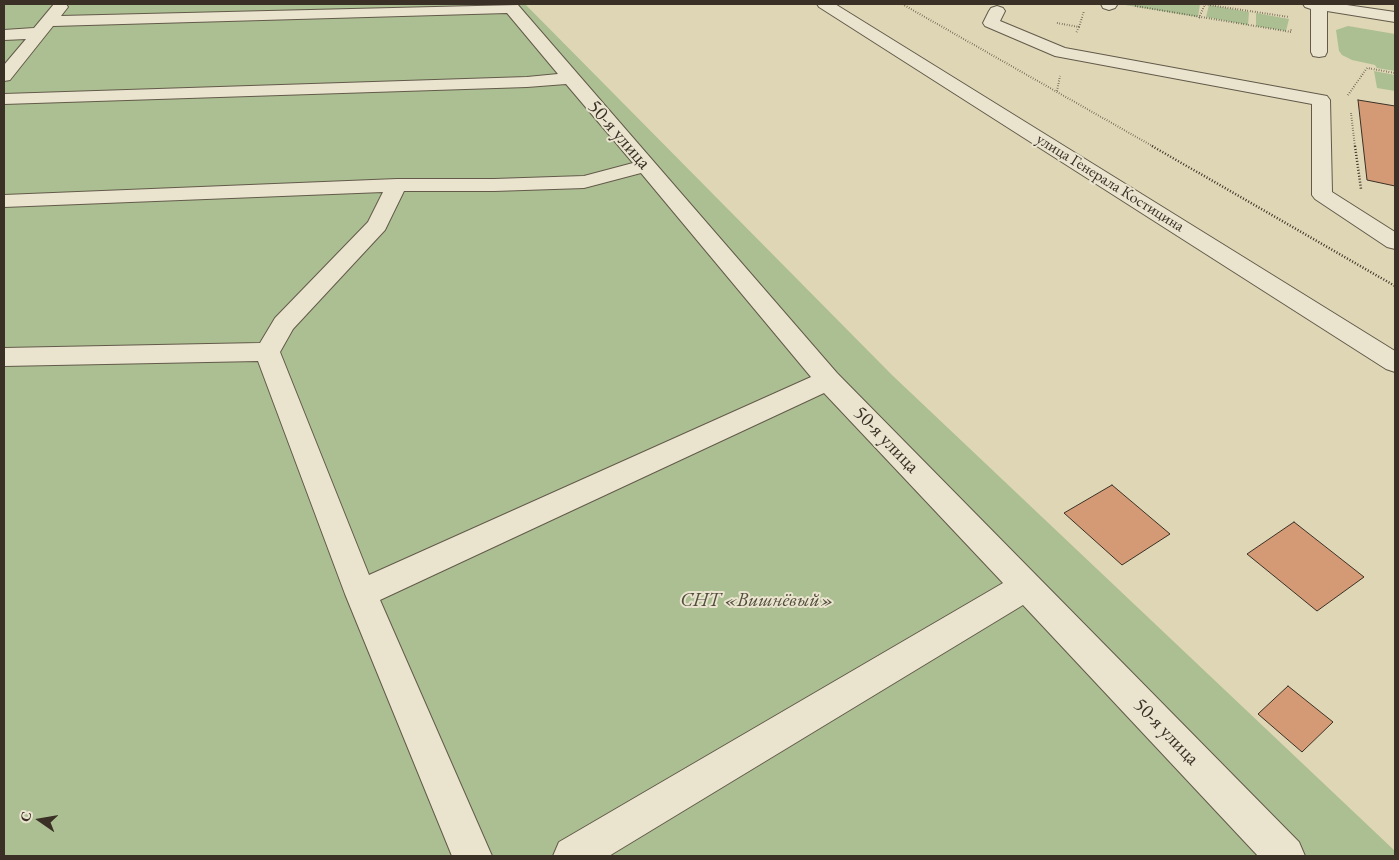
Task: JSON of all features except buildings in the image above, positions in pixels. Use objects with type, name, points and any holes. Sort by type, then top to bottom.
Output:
[{"type":"street","points":[[4,76],[63,4]]},
{"type":"street","name":"улица Генерала Костицина","points":[[824,4],[1395,363]]},
{"type":"street","points":[[1319,52],[1315,4],[1395,17]]},
{"type":"street","points":[[4,35],[44,27],[510,6]]},
{"type":"street","name":"50-я улица","points":[[510,6],[828,380],[1286,856]]},
{"type":"street","points":[[997,11],[991,23],[1061,52],[1321,100],[1322,195],[1395,242]]},
{"type":"street","points":[[4,99],[517,82],[570,78]]},
{"type":"street","points":[[4,201],[398,185],[494,185],[584,182],[646,166]]},
{"type":"street","points":[[267,352],[284,324],[377,225],[398,185]]},
{"type":"street","points":[[4,357],[267,352]]},
{"type":"street","points":[[267,352],[362,594],[472,856]]},
{"type":"street","points":[[362,594],[828,380]]},
{"type":"street","points":[[573,856],[1026,586]]},
{"type":"path","points":[[904,4],[902,4],[1395,286]]},
{"type":"path","points":[[1079,27],[1087,4]]},
{"type":"path","points":[[1200,18],[1205,4],[1292,18]]},
{"type":"path","points":[[1133,6],[1291,32],[1291,25]]},
{"type":"path","points":[[1349,102],[1348,92],[1367,68],[1395,73]]},
{"type":"path","points":[[1350,112],[1362,198]]},
{"type":"green space","name":"СНТ «Вишнёвый»","points":[[4,4],[525,4],[892,375],[1395,851],[1395,856],[4,856]]},
{"type":"green space","points":[[1119,4],[1200,4],[1198,17]]},
{"type":"green space","points":[[1209,5],[1249,12],[1248,25],[1206,17]]},
{"type":"green space","points":[[1256,13],[1289,19],[1286,31],[1256,26]]},
{"type":"green space","points":[[1348,26],[1395,34],[1395,71],[1377,68],[1375,65],[1352,60],[1342,55],[1339,51],[1336,30]]},
{"type":"green space","points":[[1374,71],[1395,75],[1395,91],[1377,88]]}]
